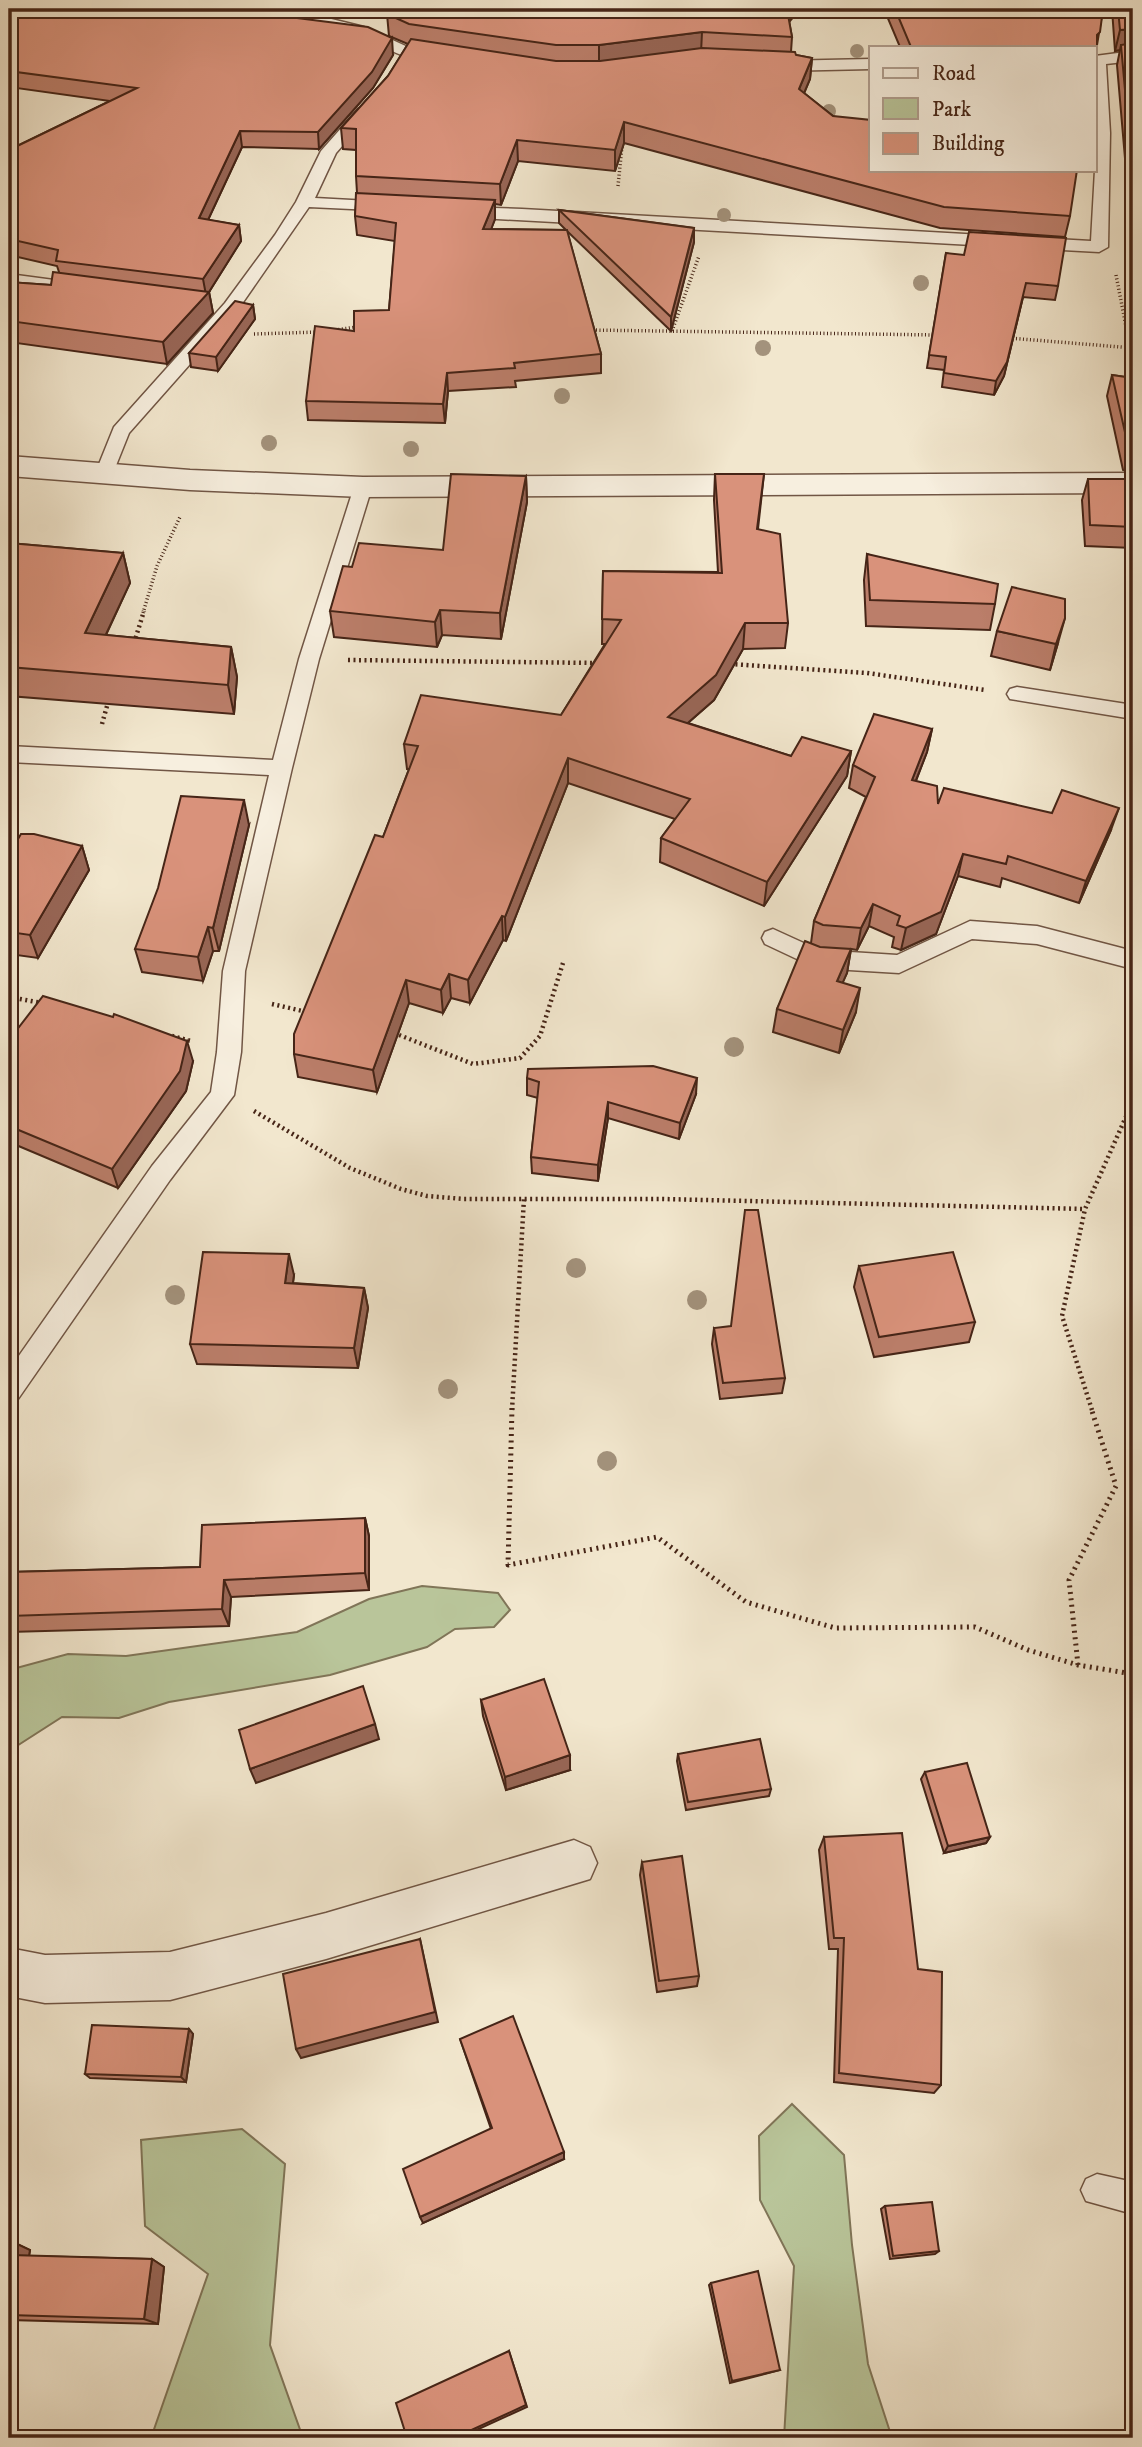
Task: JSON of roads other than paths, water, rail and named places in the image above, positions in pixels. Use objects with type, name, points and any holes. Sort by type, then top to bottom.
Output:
[{"type":"street","points":[[9,466],[190,480],[363,487],[1133,483]]},
{"type":"street","points":[[9,1972],[44,1979],[170,1976],[326,1936],[574,1863]]},
{"type":"lane","points":[[246,9],[312,19],[359,30],[405,51],[445,58]]},
{"type":"lane","points":[[394,72],[405,51]]},
{"type":"lane","points":[[440,211],[540,213],[705,225],[872,231],[1099,247],[1102,133],[1098,60],[1133,57]]},
{"type":"lane","points":[[760,65],[869,64]]},
{"type":"lane","points":[[104,474],[121,431],[231,307],[283,236],[304,202],[329,151],[373,102]]},
{"type":"lane","points":[[304,202],[399,208]]},
{"type":"lane","points":[[9,279],[100,290]]},
{"type":"lane","points":[[205,303],[231,307]]},
{"type":"lane","points":[[9,1391],[162,1173],[222,1095],[229,1052],[234,971],[281,768],[309,659],[363,487]]},
{"type":"lane","points":[[1017,694],[1133,712]]},
{"type":"lane","points":[[9,754],[281,768]]},
{"type":"lane","points":[[773,938],[816,959],[899,964],[970,930],[1037,935],[1133,960]]},
{"type":"lane","points":[[1097,2190],[1133,2198]]}]
